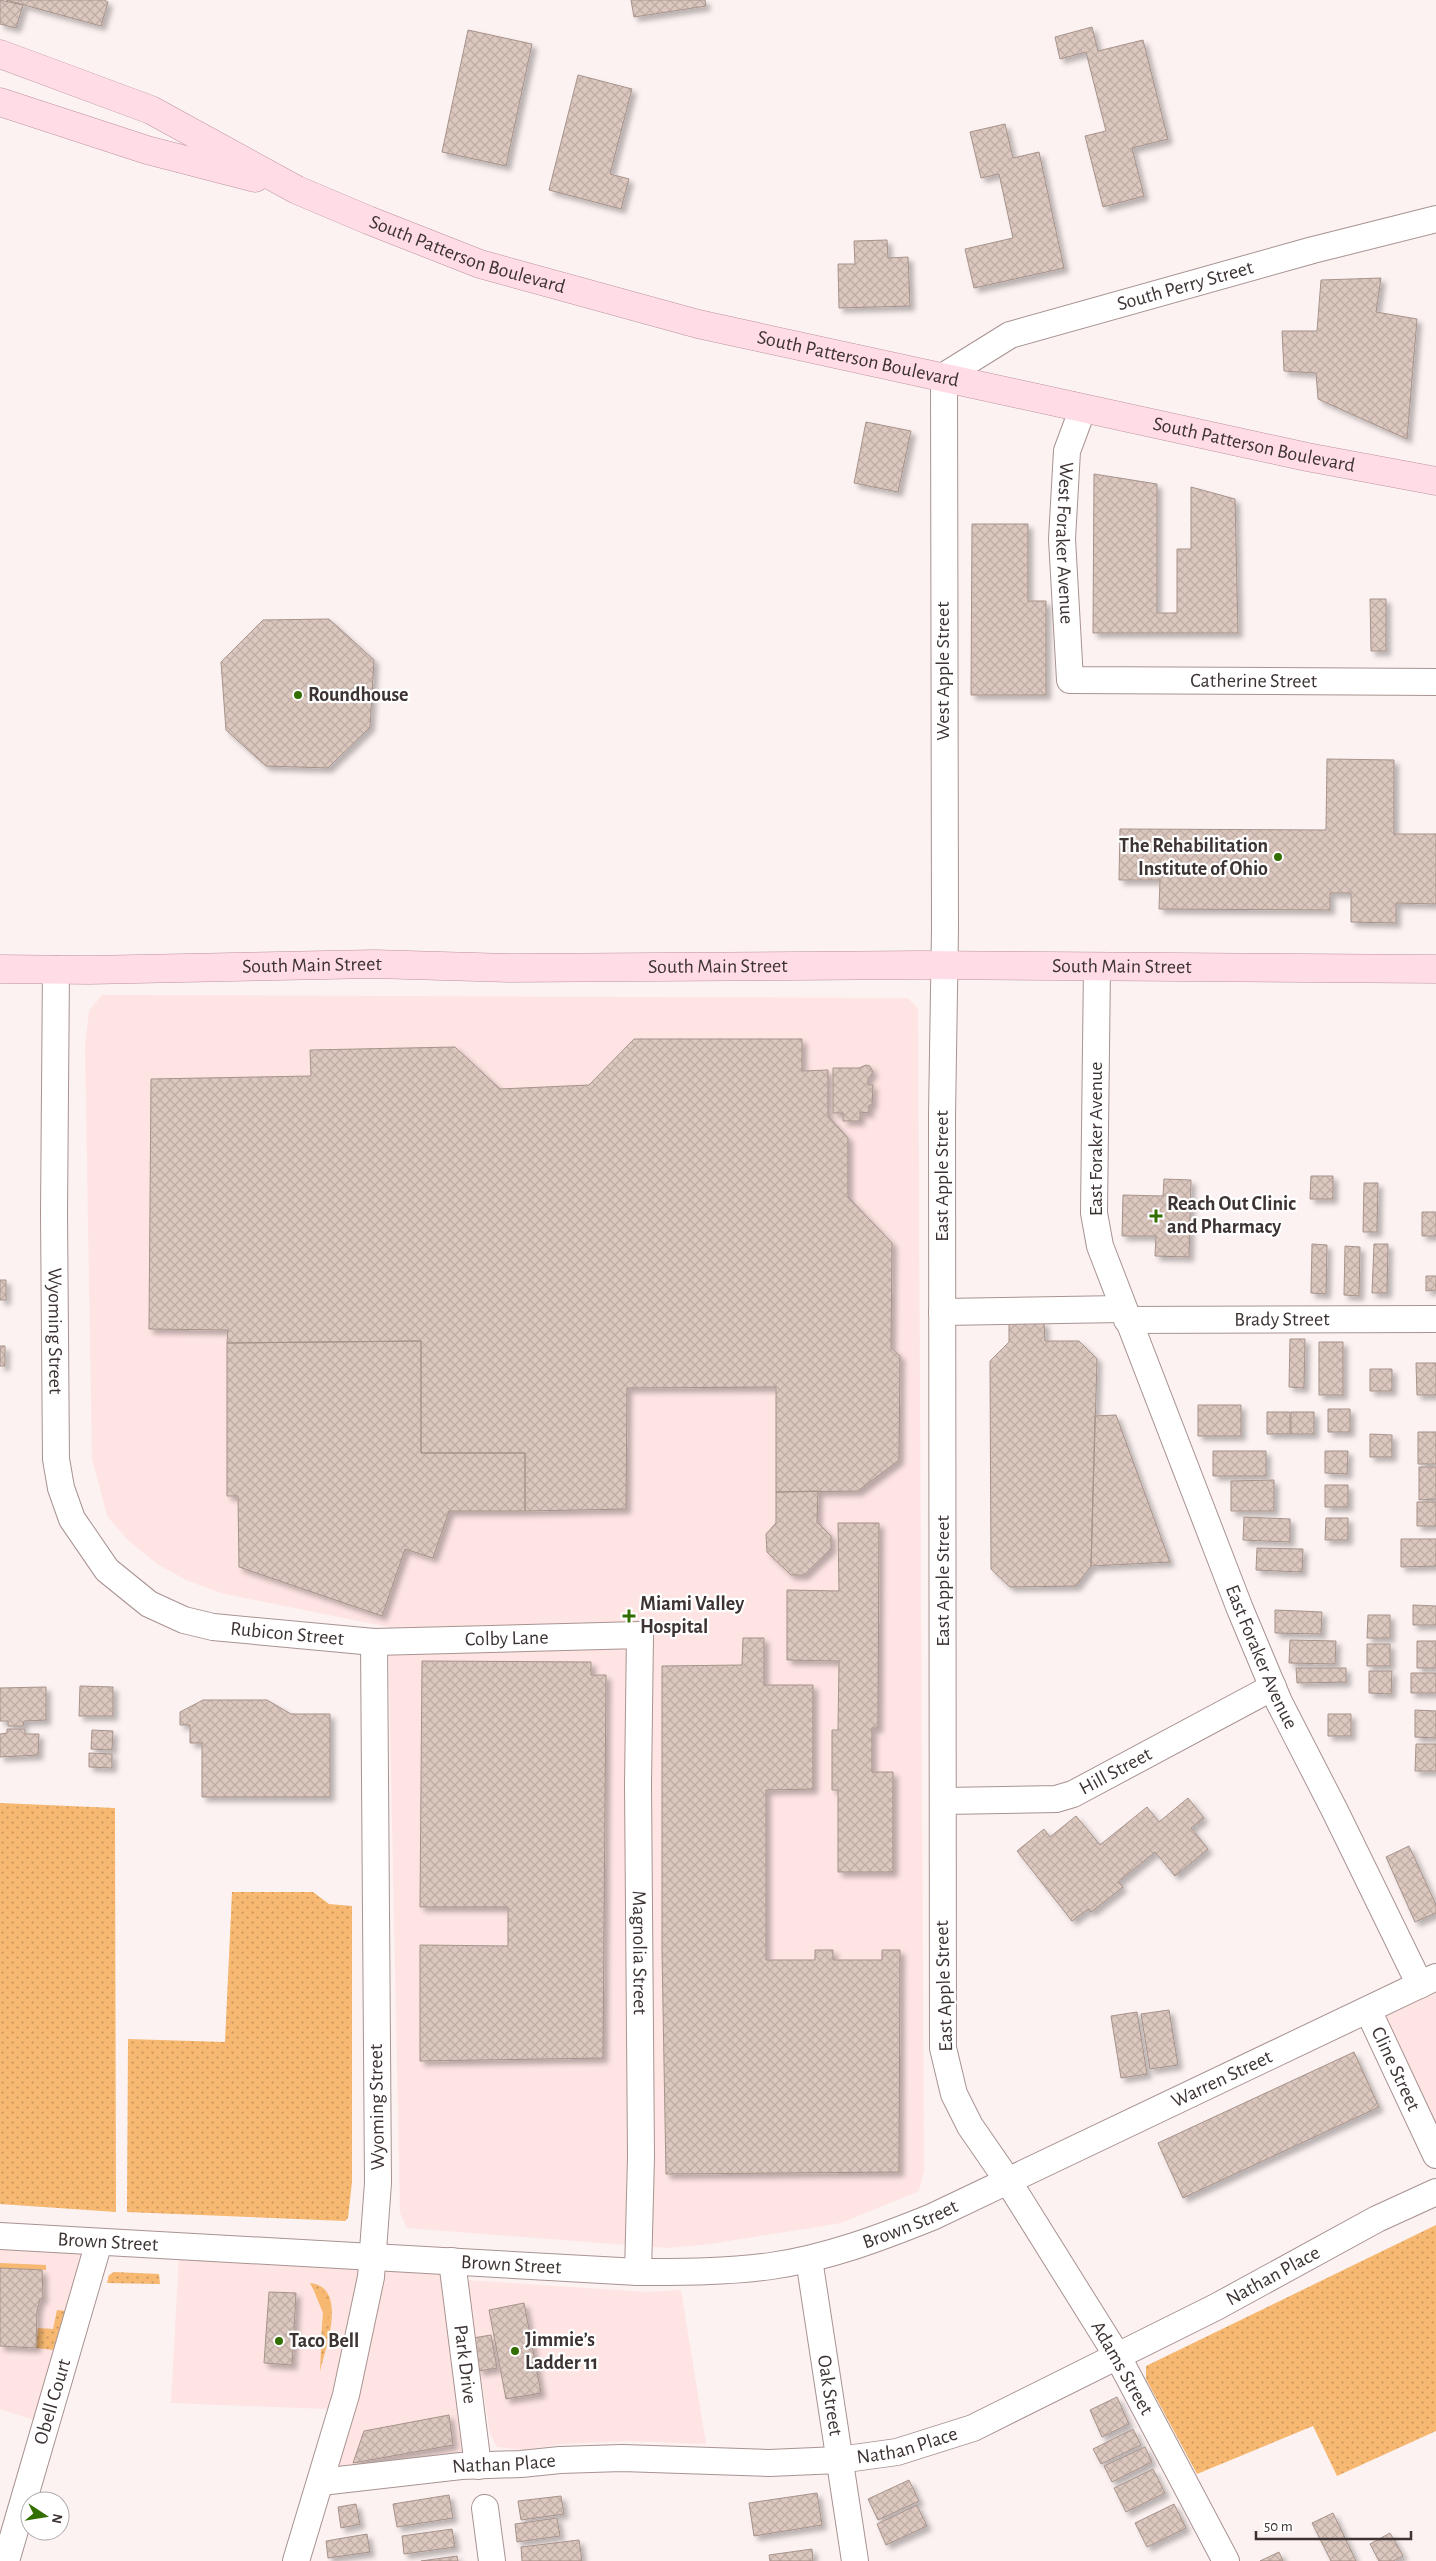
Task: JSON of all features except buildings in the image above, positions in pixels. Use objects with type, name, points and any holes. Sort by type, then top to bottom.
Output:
[{"type":"main road","name":"South Patterson Boulevard","points":[[0,54],[151,110],[297,190],[376,224],[480,264],[698,324],[944,376],[1307,457],[1435,481]]},
{"type":"main road","name":"South Patterson Boulevard","points":[[0,102],[147,150],[297,190]]},
{"type":"main road","name":"South Main Street","points":[[0,969],[356,964],[510,968],[944,965],[1436,970]]},
{"type":"street","name":"South Perry Street","points":[[944,376],[1010,335],[1313,250],[1436,219]]},
{"type":"street","name":"West Apple Street","points":[[944,376],[944,965]]},
{"type":"street","name":"West Foraker Avenue","points":[[1070,680],[1062,539],[1067,451],[1083,408]]},
{"type":"street","name":"Catherine Street","points":[[1070,680],[1436,682]]},
{"type":"street","name":"East Apple Street","points":[[944,965],[942,996],[944,2048],[954,2094],[970,2126],[1008,2181]]},
{"type":"street","name":"East Foraker Avenue","points":[[1097,966],[1094,1213],[1100,1246],[1125,1314],[1273,1687],[1428,1981]]},
{"type":"street","name":"Wyoming Street","points":[[56,969],[55,1420],[56,1459],[61,1488],[72,1519],[107,1570],[149,1604],[184,1620],[201,1624]]},
{"type":"street","name":"Brady Street","points":[[942,1312],[1436,1319]]},
{"type":"street","name":"Rubicon Street","points":[[201,1624],[213,1627],[374,1642]]},
{"type":"street","name":"Colby Lane","points":[[374,1642],[640,1635]]},
{"type":"street","name":"Magnolia Street","points":[[638,2272],[641,2157],[638,1785],[640,1635]]},
{"type":"street","name":"Wyoming Street","points":[[296,2561],[346,2395],[367,2300],[372,2258],[378,2183],[374,1642]]},
{"type":"street","name":"Hill Street","points":[[943,1801],[1056,1799],[1073,1794],[1273,1687]]},
{"type":"street","name":"Warren Street","points":[[1008,2181],[1428,1981]]},
{"type":"street","name":"Cline Street","points":[[1368,2010],[1436,2155]]},
{"type":"street","name":"Brown Street","points":[[0,2236],[638,2272],[738,2269],[809,2259],[884,2237],[932,2217],[1008,2181]]},
{"type":"street","name":"Adams Street","points":[[1008,2181],[1118,2357],[1226,2561]]},
{"type":"street","name":"Nathan Place","points":[[321,2482],[461,2466],[613,2459],[769,2463],[839,2460],[897,2452],[974,2428],[1048,2389],[1118,2357],[1216,2308],[1377,2219],[1436,2192]]},
{"type":"street","name":"Obell Court","points":[[6,2561],[99,2242]]},
{"type":"street","name":"Oak Street","points":[[809,2259],[855,2561]]},
{"type":"street","name":"Park Drive","points":[[452,2261],[478,2466]]},
{"type":"street","points":[[485,2508],[492,2561]]},
{"type":"shaded area","name":"Miami Valley Hospital","points":[[102,995],[908,998],[918,1008],[924,2170],[919,2191],[841,2223],[710,2244],[667,2248],[407,2228],[400,2213],[388,1627],[221,1593],[186,1580],[157,1564],[128,1540],[107,1516],[92,1458],[85,1046],[89,1011]]},
{"type":"shaded area","points":[[0,1803],[115,1808],[116,2212],[0,2204]]},
{"type":"shaded area","points":[[232,1892],[313,1892],[329,1904],[352,1906],[352,2182],[348,2218],[345,2221],[127,2212],[128,2039],[225,2042]]},
{"type":"shaded area","points":[[1436,1985],[1436,2134],[1376,2014]]},
{"type":"shaded area","points":[[1436,2225],[1436,2431],[1337,2476],[1313,2426],[1197,2474],[1146,2379],[1146,2366]]},
{"type":"shaded area","points":[[0,2245],[85,2250],[34,2420],[0,2409]]},
{"type":"shaded area","points":[[179,2256],[360,2267],[329,2409],[171,2403]]},
{"type":"shaded area","points":[[0,2263],[46,2265],[46,2270],[0,2268]]},
{"type":"shaded area","points":[[379,2268],[445,2270],[470,2454],[332,2473]]},
{"type":"shaded area","points":[[114,2272],[159,2274],[160,2284],[107,2283],[109,2275]]},
{"type":"shaded area","points":[[465,2280],[647,2292],[681,2290],[706,2444],[628,2441],[561,2444],[525,2450],[497,2447],[490,2433]]},
{"type":"shaded area","points":[[310,2283],[322,2287],[329,2295],[332,2307],[332,2320],[320,2372],[322,2324],[327,2325],[318,2290],[314,2291]]},
{"type":"shaded area","points":[[318,2290],[324,2293],[329,2307],[327,2325],[322,2324],[323,2313],[314,2291]]},
{"type":"shaded area","points":[[57,2310],[65,2311],[53,2350],[36,2348],[38,2328],[53,2329]]},
{"type":"place","name":"Roundhouse","points":[[298,695]]},
{"type":"place","name":"The Rehabilitation Institute of Ohio","points":[[1278,857]]},
{"type":"place","name":"Reach Out Clinic and Pharmacy","points":[[1156,1216]]},
{"type":"place","name":"Miami Valley Hospital","points":[[629,1616]]},
{"type":"place","name":"Taco Bell","points":[[279,2341]]},
{"type":"place","name":"Jimmie’s Ladder 11","points":[[515,2351]]}]
